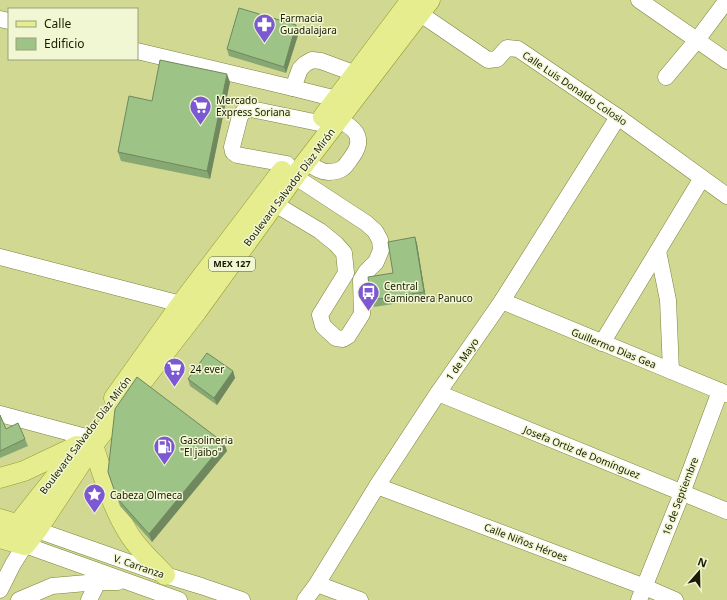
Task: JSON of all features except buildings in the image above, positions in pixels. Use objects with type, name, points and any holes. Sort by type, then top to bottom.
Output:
[{"type":"main road","name":"Boulevard Salvador Díaz Mirón","points":[[12,535],[87,442],[189,308],[293,168],[319,123],[356,74],[414,3]]},
{"type":"main road","name":"Boulevard Salvador Díaz Mirón","points":[[293,168],[339,120],[414,3]]},
{"type":"main road","name":"Boulevard Salvador Díaz Mirón","points":[[87,442],[138,400],[189,308]]},
{"type":"main road","points":[[3,474],[24,471],[87,442],[116,512],[135,531],[143,552],[165,575]]},
{"type":"street","points":[[639,0],[727,62]]},
{"type":"street","points":[[666,77],[697,40],[727,0]]},
{"type":"street","name":"Calle Luis Donaldo Colosio","points":[[414,3],[488,60],[498,59],[507,48],[518,49],[618,117],[727,196]]},
{"type":"street","points":[[138,51],[337,99]]},
{"type":"street","points":[[293,88],[300,69],[304,64],[312,60],[321,61],[356,74]]},
{"type":"street","points":[[319,123],[251,109],[244,110],[238,122],[232,147],[233,152],[237,155],[293,168],[317,169],[326,172],[335,172],[343,169],[358,146],[356,133],[349,126],[339,120]]},
{"type":"street","name":"1 de Mayo","points":[[305,600],[317,584],[377,486],[438,394],[502,302],[618,117]]},
{"type":"street","points":[[269,200],[320,231],[336,244],[344,253],[346,274],[320,315],[323,326],[336,338],[343,339],[348,336],[362,314],[361,280],[366,272],[376,262],[381,250],[380,240],[375,231],[366,223],[293,168]]},
{"type":"street","points":[[602,343],[702,178]]},
{"type":"street","points":[[658,251],[668,300],[671,371]]},
{"type":"street","points":[[0,258],[189,308]]},
{"type":"street","name":"Guillermo Dias Gea","points":[[502,302],[724,393]]},
{"type":"street","name":"16 de Septiembre","points":[[642,593],[724,393]]},
{"type":"street","name":"Josefa Ortiz de Domínguez","points":[[438,394],[727,511]]},
{"type":"street","points":[[0,414],[87,442]]},
{"type":"street","name":"Calle Niños Héroes","points":[[377,486],[642,593],[675,600]]},
{"type":"street","points":[[0,590],[13,564],[12,535]]},
{"type":"street","name":"V. Carranza","points":[[12,535],[165,575],[242,600]]},
{"type":"street","name":"V. Carranza","points":[[12,535],[126,581],[179,600]]},
{"type":"street","points":[[18,600],[52,586],[126,581]]},
{"type":"street","points":[[89,600],[98,582]]},
{"type":"street","points":[[317,584],[360,600]]},
{"type":"place","name":"Farmacia Guadalajara","points":[[264,44]]},
{"type":"place","name":"Mercado Express Soriana","points":[[200,126]]},
{"type":"place","name":"Central Camionera Panuco","points":[[369,312]]},
{"type":"place","name":"24 ever","points":[[174,388]]},
{"type":"place","name":"Gasolineria \"El jaibo\"","points":[[164,466]]},
{"type":"place","name":"Cabeza Olmeca","points":[[94,514]]}]
